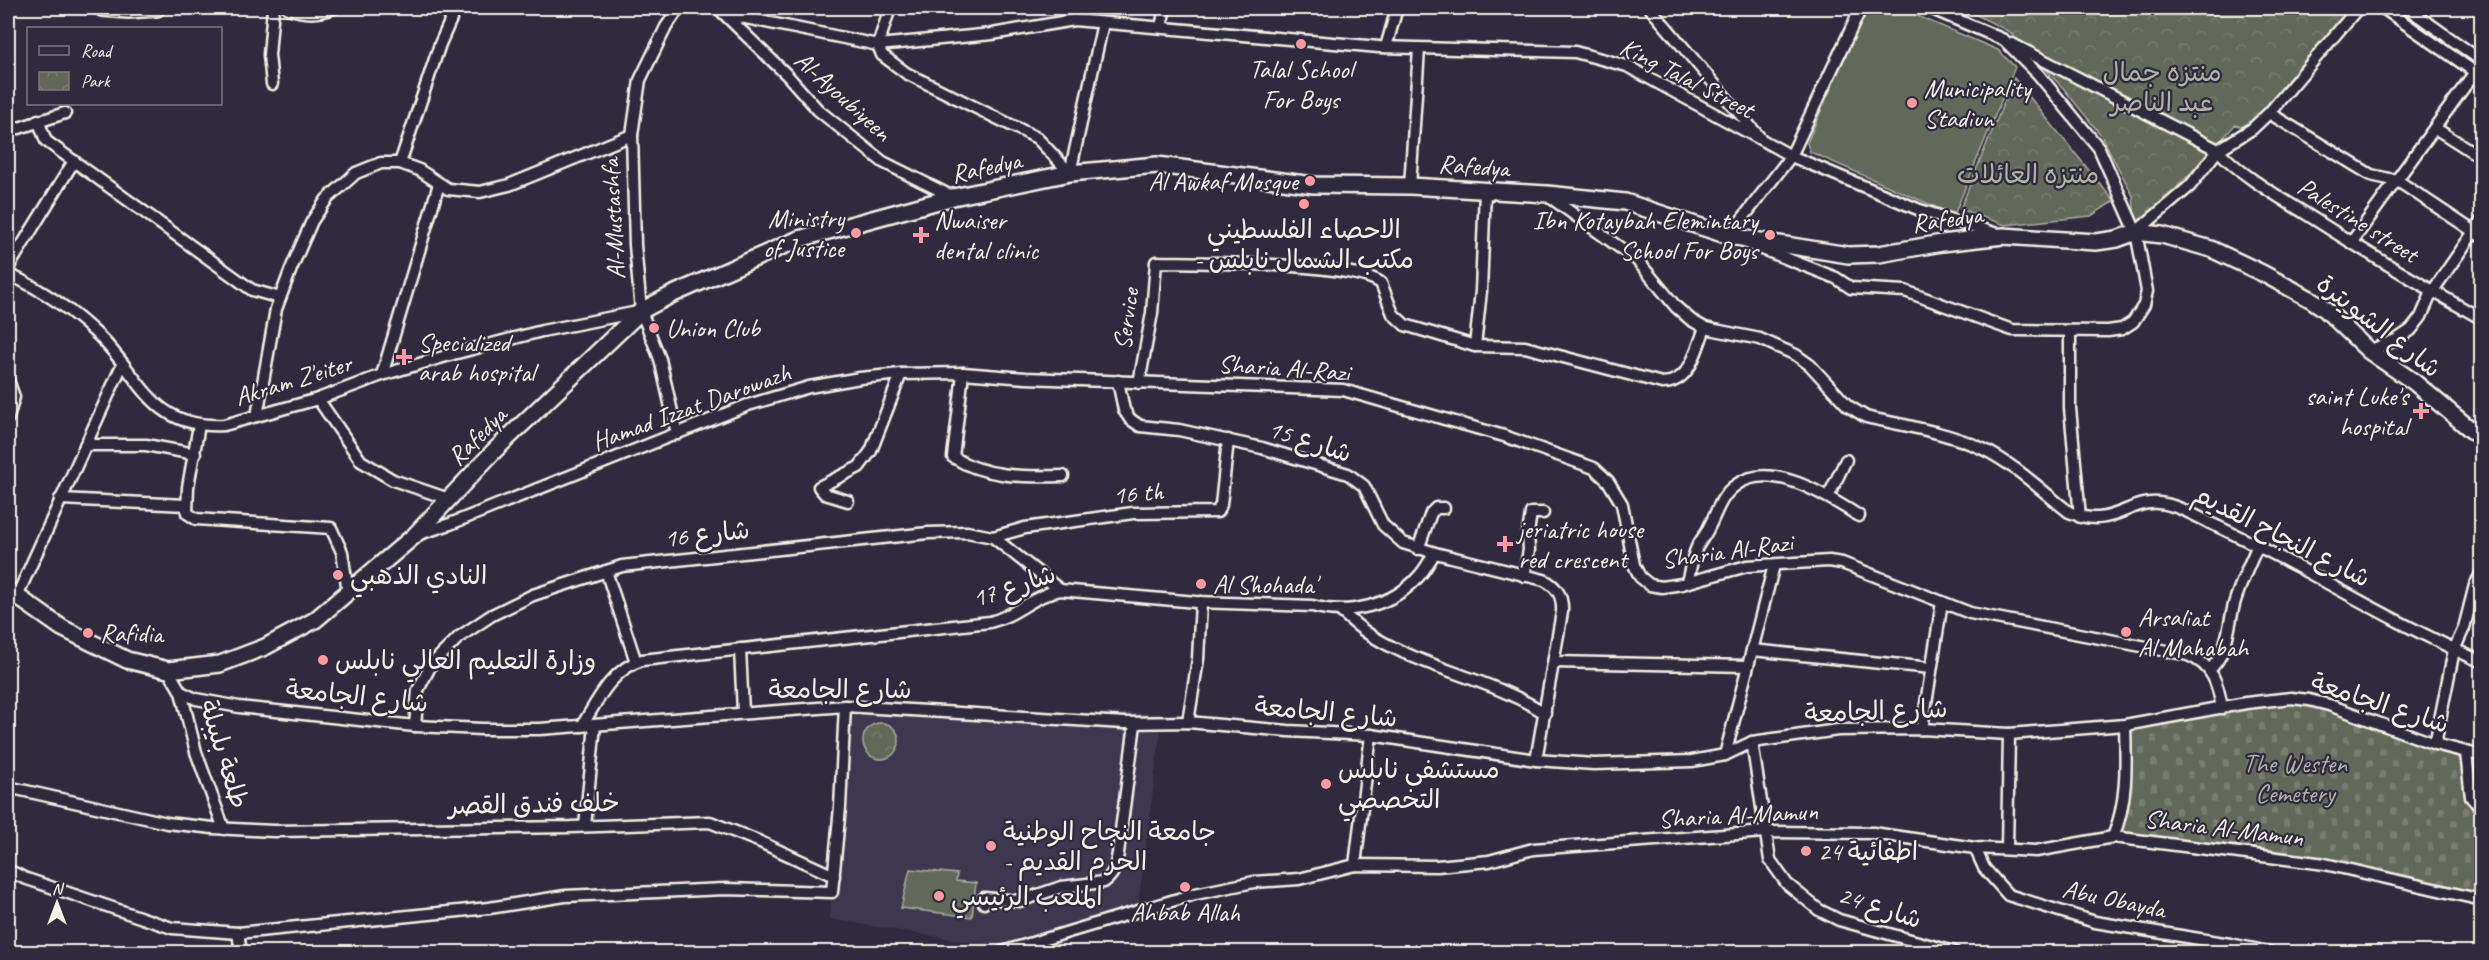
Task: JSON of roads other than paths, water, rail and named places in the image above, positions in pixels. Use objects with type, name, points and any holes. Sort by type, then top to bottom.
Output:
[{"type":"main road","points":[[102,8],[128,10],[157,8]]},
{"type":"main road","name":"Rafedya","points":[[12,593],[78,638],[127,660],[168,670],[220,664],[265,647],[315,620],[414,536],[493,452],[642,311],[671,295],[799,239],[953,197],[1070,173],[1157,165],[1314,185],[1410,186],[1547,194],[1625,202],[1729,236],[1848,255],[1879,254],[1942,243],[2004,236],[2096,242],[2117,239],[2136,232]]},
{"type":"main road","name":"شارع الشويترة","points":[[2136,232],[2162,235],[2211,249],[2262,273],[2325,309],[2369,351],[2414,382],[2481,439]]},
{"type":"street","points":[[272,84],[269,55],[273,8]]},
{"type":"street","points":[[288,8],[301,13],[318,14],[333,8]]},
{"type":"street","points":[[400,163],[440,44],[456,8]]},
{"type":"street","name":"Al-Mustashfa","points":[[677,434],[660,359],[642,311],[635,245],[632,135],[640,80],[666,27],[679,8]]},
{"type":"street","points":[[890,8],[878,45],[882,55],[906,73],[1037,138],[1070,173]]},
{"type":"street","points":[[1161,27],[1166,8]]},
{"type":"street","points":[[1386,47],[1397,8]]},
{"type":"street","points":[[1650,8],[1765,143]]},
{"type":"street","points":[[1860,8],[1791,156],[1729,236],[1836,278],[1851,288],[1905,291],[2012,330],[2116,330],[2128,326],[2138,317],[2144,305],[2146,291],[2136,232],[2099,148],[2038,74],[2004,40]]},
{"type":"street","name":"Palestine street","points":[[1930,8],[2004,40],[2218,150],[2234,168],[2351,243],[2481,319]]},
{"type":"street","points":[[2136,232],[2190,186],[2218,150],[2252,129],[2269,113],[2358,8]]},
{"type":"street","points":[[2351,243],[2435,128],[2478,75],[2383,8]]},
{"type":"street","points":[[2407,8],[2481,61]]},
{"type":"street","name":"King Talal Street","points":[[722,10],[878,45],[992,34],[1074,20],[1386,47],[1575,52],[1627,66],[1791,156],[1920,210],[2004,236]]},
{"type":"street","name":"Al-Ayoubiyeen","points":[[722,10],[745,36],[787,75],[818,110],[883,162],[953,197]]},
{"type":"street","points":[[1070,173],[1103,23]]},
{"type":"street","points":[[1410,186],[1419,49]]},
{"type":"street","points":[[8,127],[19,128],[64,113]]},
{"type":"street","points":[[2269,113],[2371,175],[2398,181],[2478,234]]},
{"type":"street","points":[[38,120],[46,141],[252,290],[280,298]]},
{"type":"street","points":[[2435,128],[2481,158]]},
{"type":"street","points":[[257,416],[280,298],[312,221],[327,199],[363,169],[381,163],[400,163],[419,170],[448,189],[469,192],[501,188],[632,135]]},
{"type":"street","points":[[8,268],[74,161]]},
{"type":"street","points":[[382,375],[439,184]]},
{"type":"street","points":[[1485,191],[1481,291],[1475,346],[1525,347],[1668,383],[1679,380],[1687,372],[1705,328]]},
{"type":"street","points":[[1547,194],[1637,260],[1683,314],[1705,328],[1760,339],[1796,355],[1810,365],[1848,406],[1866,417],[1960,439],[1985,450],[2010,466],[2069,512],[2080,517],[2070,408],[2070,331]]},
{"type":"street","points":[[2369,351],[2396,340],[2411,330],[2421,317],[2432,292],[2478,234],[2481,220]]},
{"type":"street","name":"Service","points":[[1139,383],[1152,314],[1156,262],[1335,271],[1372,278],[1382,283],[1392,314],[1400,322],[1475,346]]},
{"type":"street","name":"Akram Z'eiter","points":[[8,274],[39,288],[68,308],[101,338],[154,402],[166,412],[184,422],[200,425],[224,425],[318,399],[382,375],[542,331],[642,311]]},
{"type":"street","points":[[12,593],[60,499],[122,364]]},
{"type":"street","points":[[963,373],[953,457],[968,466],[1017,477],[1063,476]]},
{"type":"street","name":"Hamad Izzat Darowazh","points":[[414,536],[450,525],[740,408],[793,391],[842,381],[901,374],[963,373],[1139,383]]},
{"type":"street","points":[[848,501],[825,494],[819,487],[859,467],[871,451],[901,374]]},
{"type":"street","points":[[8,380],[14,397],[8,418]]},
{"type":"street","name":"شارع 15","points":[[1118,381],[1124,410],[1130,419],[1140,426],[1179,430],[1262,448],[1354,477],[1368,492],[1379,518],[1389,532],[1403,543],[1418,549],[1549,582],[1561,596],[1562,612],[1536,760]]},
{"type":"street","name":"Sharia Al-Razi","points":[[1139,383],[1343,390],[1503,436],[1587,464],[1602,473],[1622,504],[1634,566],[1640,577],[1650,585],[1662,587],[1747,566],[1836,562],[1970,613],[2188,655],[2200,661],[2210,670]]},
{"type":"street","points":[[318,399],[361,461],[393,480],[449,499]]},
{"type":"street","points":[[200,425],[186,504],[187,513],[196,519],[331,528],[342,552],[348,592]]},
{"type":"street","name":"16 th","points":[[993,537],[1025,528],[1133,513],[1217,512],[1221,505],[1228,440]]},
{"type":"street","points":[[85,445],[147,445],[195,454]]},
{"type":"street","points":[[1828,497],[1846,460]]},
{"type":"street","points":[[1687,582],[1697,548],[1721,500],[1735,485],[1746,479],[1762,476],[1796,482],[1828,497],[1859,516]]},
{"type":"street","points":[[60,499],[186,504]]},
{"type":"street","name":"شارع النجاح القديم","points":[[2080,517],[2107,518],[2137,505],[2160,502],[2175,506],[2258,545],[2411,630],[2481,662]]},
{"type":"street","points":[[1418,549],[1431,513],[1436,508],[1444,508]]},
{"type":"street","points":[[1524,576],[1529,550],[1528,532],[1531,513],[1543,513]]},
{"type":"street","name":"شارع 16","points":[[415,726],[418,690],[431,665],[459,637],[492,615],[533,595],[622,566],[928,533],[967,532],[993,537],[1060,590]]},
{"type":"street","points":[[2222,708],[2217,683],[2210,670],[2218,662],[2235,602],[2258,545]]},
{"type":"street","name":"شارع 17","points":[[636,662],[990,622],[1008,616],[1040,597],[1060,590],[1201,602],[1311,606],[1339,610],[1374,606],[1396,594],[1418,577],[1435,553]]},
{"type":"street","points":[[1725,755],[1774,565]]},
{"type":"street","points":[[582,726],[606,687],[636,662],[606,571]]},
{"type":"street","points":[[2435,744],[2454,650],[2464,628],[2475,585],[2481,572]]},
{"type":"street","points":[[1188,723],[1198,659],[1201,602]]},
{"type":"street","points":[[1922,729],[1942,602]]},
{"type":"street","points":[[1339,610],[1371,636],[1423,661],[1526,701],[1545,713]]},
{"type":"street","points":[[740,649],[743,712]]},
{"type":"street","points":[[1752,650],[1931,668]]},
{"type":"street","points":[[1554,662],[1748,666]]},
{"type":"street","points":[[168,670],[181,692]]},
{"type":"street","name":"شارع الجامعة","points":[[181,692],[196,699],[238,707],[415,726],[483,729],[582,726],[844,706],[1135,724],[1188,723],[1371,735],[1536,760],[1628,765],[1671,763],[1725,755],[1752,742],[1838,730],[1922,729],[2009,734],[2125,725],[2270,700],[2309,700],[2435,744],[2481,756]]},
{"type":"street","name":"طلعة بليبلة","points":[[181,692],[196,752],[224,829]]},
{"type":"street","points":[[8,870],[24,878],[172,928],[238,933],[468,910],[565,896],[725,889],[832,892],[840,807],[844,706]]},
{"type":"street","points":[[984,903],[984,898],[1020,901],[1052,889],[1104,882],[1111,877],[1118,853],[1135,724]]},
{"type":"street","points":[[585,826],[595,725]]},
{"type":"street","points":[[2114,837],[2121,817],[2127,771],[2125,725]]},
{"type":"street","points":[[2007,849],[2009,734]]},
{"type":"street","points":[[1355,865],[1371,735]]},
{"type":"street","name":"شارع 24","points":[[1752,742],[1770,860],[1787,884],[1819,910],[1839,920],[1954,952]]},
{"type":"street","points":[[2466,753],[2469,790],[2474,802],[2481,809]]},
{"type":"street","name":"خلف فندق القصر","points":[[8,787],[167,823],[224,829],[274,831],[710,822],[834,876]]},
{"type":"street","name":"Sharia Al-Mamun","points":[[1002,952],[1195,894],[1239,884],[1299,879],[1355,865],[1437,866],[1489,861],[1533,849],[1765,832],[1873,833],[1975,848],[2036,851],[2114,837],[2325,864],[2481,900]]},
{"type":"street","name":"Abu Obayda","points":[[1975,848],[1984,868],[2008,895],[2095,922],[2270,952]]},
{"type":"street","points":[[238,933],[241,952]]},
{"type":"place","name":"Talal School For Boys","points":[[1301,44]]},
{"type":"place","name":"Municipality Stadiun","points":[[1912,103]]},
{"type":"place","name":"Al Awkaf Mosque","points":[[1310,181]]},
{"type":"place","name":"الاحصاء الفلسطيني - مكتب الشمال نابلس","points":[[1304,204]]},
{"type":"place","name":"Ministry of Justice","points":[[856,233]]},
{"type":"place","name":"Nwaiser dental clinic","points":[[921,235]]},
{"type":"place","name":"Ibn Kotaybah Elemintary School For Boys","points":[[1770,235]]},
{"type":"place","name":"Union Club","points":[[654,328]]},
{"type":"place","name":"Specialized arab hospital","points":[[404,357]]},
{"type":"place","name":"saint Luke's hospital","points":[[2421,411]]},
{"type":"place","name":"jeriatric house red crescent","points":[[1505,544]]},
{"type":"place","name":"النادي الذهبي","points":[[338,575]]},
{"type":"place","name":"Al Shohada'","points":[[1201,584]]},
{"type":"place","name":"Arsaliat Al Mahabah","points":[[2126,632]]},
{"type":"place","name":"Rafidia","points":[[88,633]]},
{"type":"place","name":"وزارة التعليم العالي نابلس","points":[[323,660]]},
{"type":"place","name":"مستشفى نابلس التخصصي","points":[[1326,784]]},
{"type":"place","name":"جامعة النجاح الوطنية - الحرم القديم","points":[[991,846]]},
{"type":"place","name":"اطفائية 24","points":[[1806,851]]},
{"type":"place","name":"Ahbab Allah","points":[[1185,887]]},
{"type":"place","name":"الملعب الرئيسي","points":[[939,896]]},
{"type":"park label","name":"منتزه جمال عبد الناصر","points":[[2162,87]]},
{"type":"park label","name":"منتزه العائلات","points":[[2028,174]]},
{"type":"park label","name":"The Westen Cemetery","points":[[2295,778]]}]
